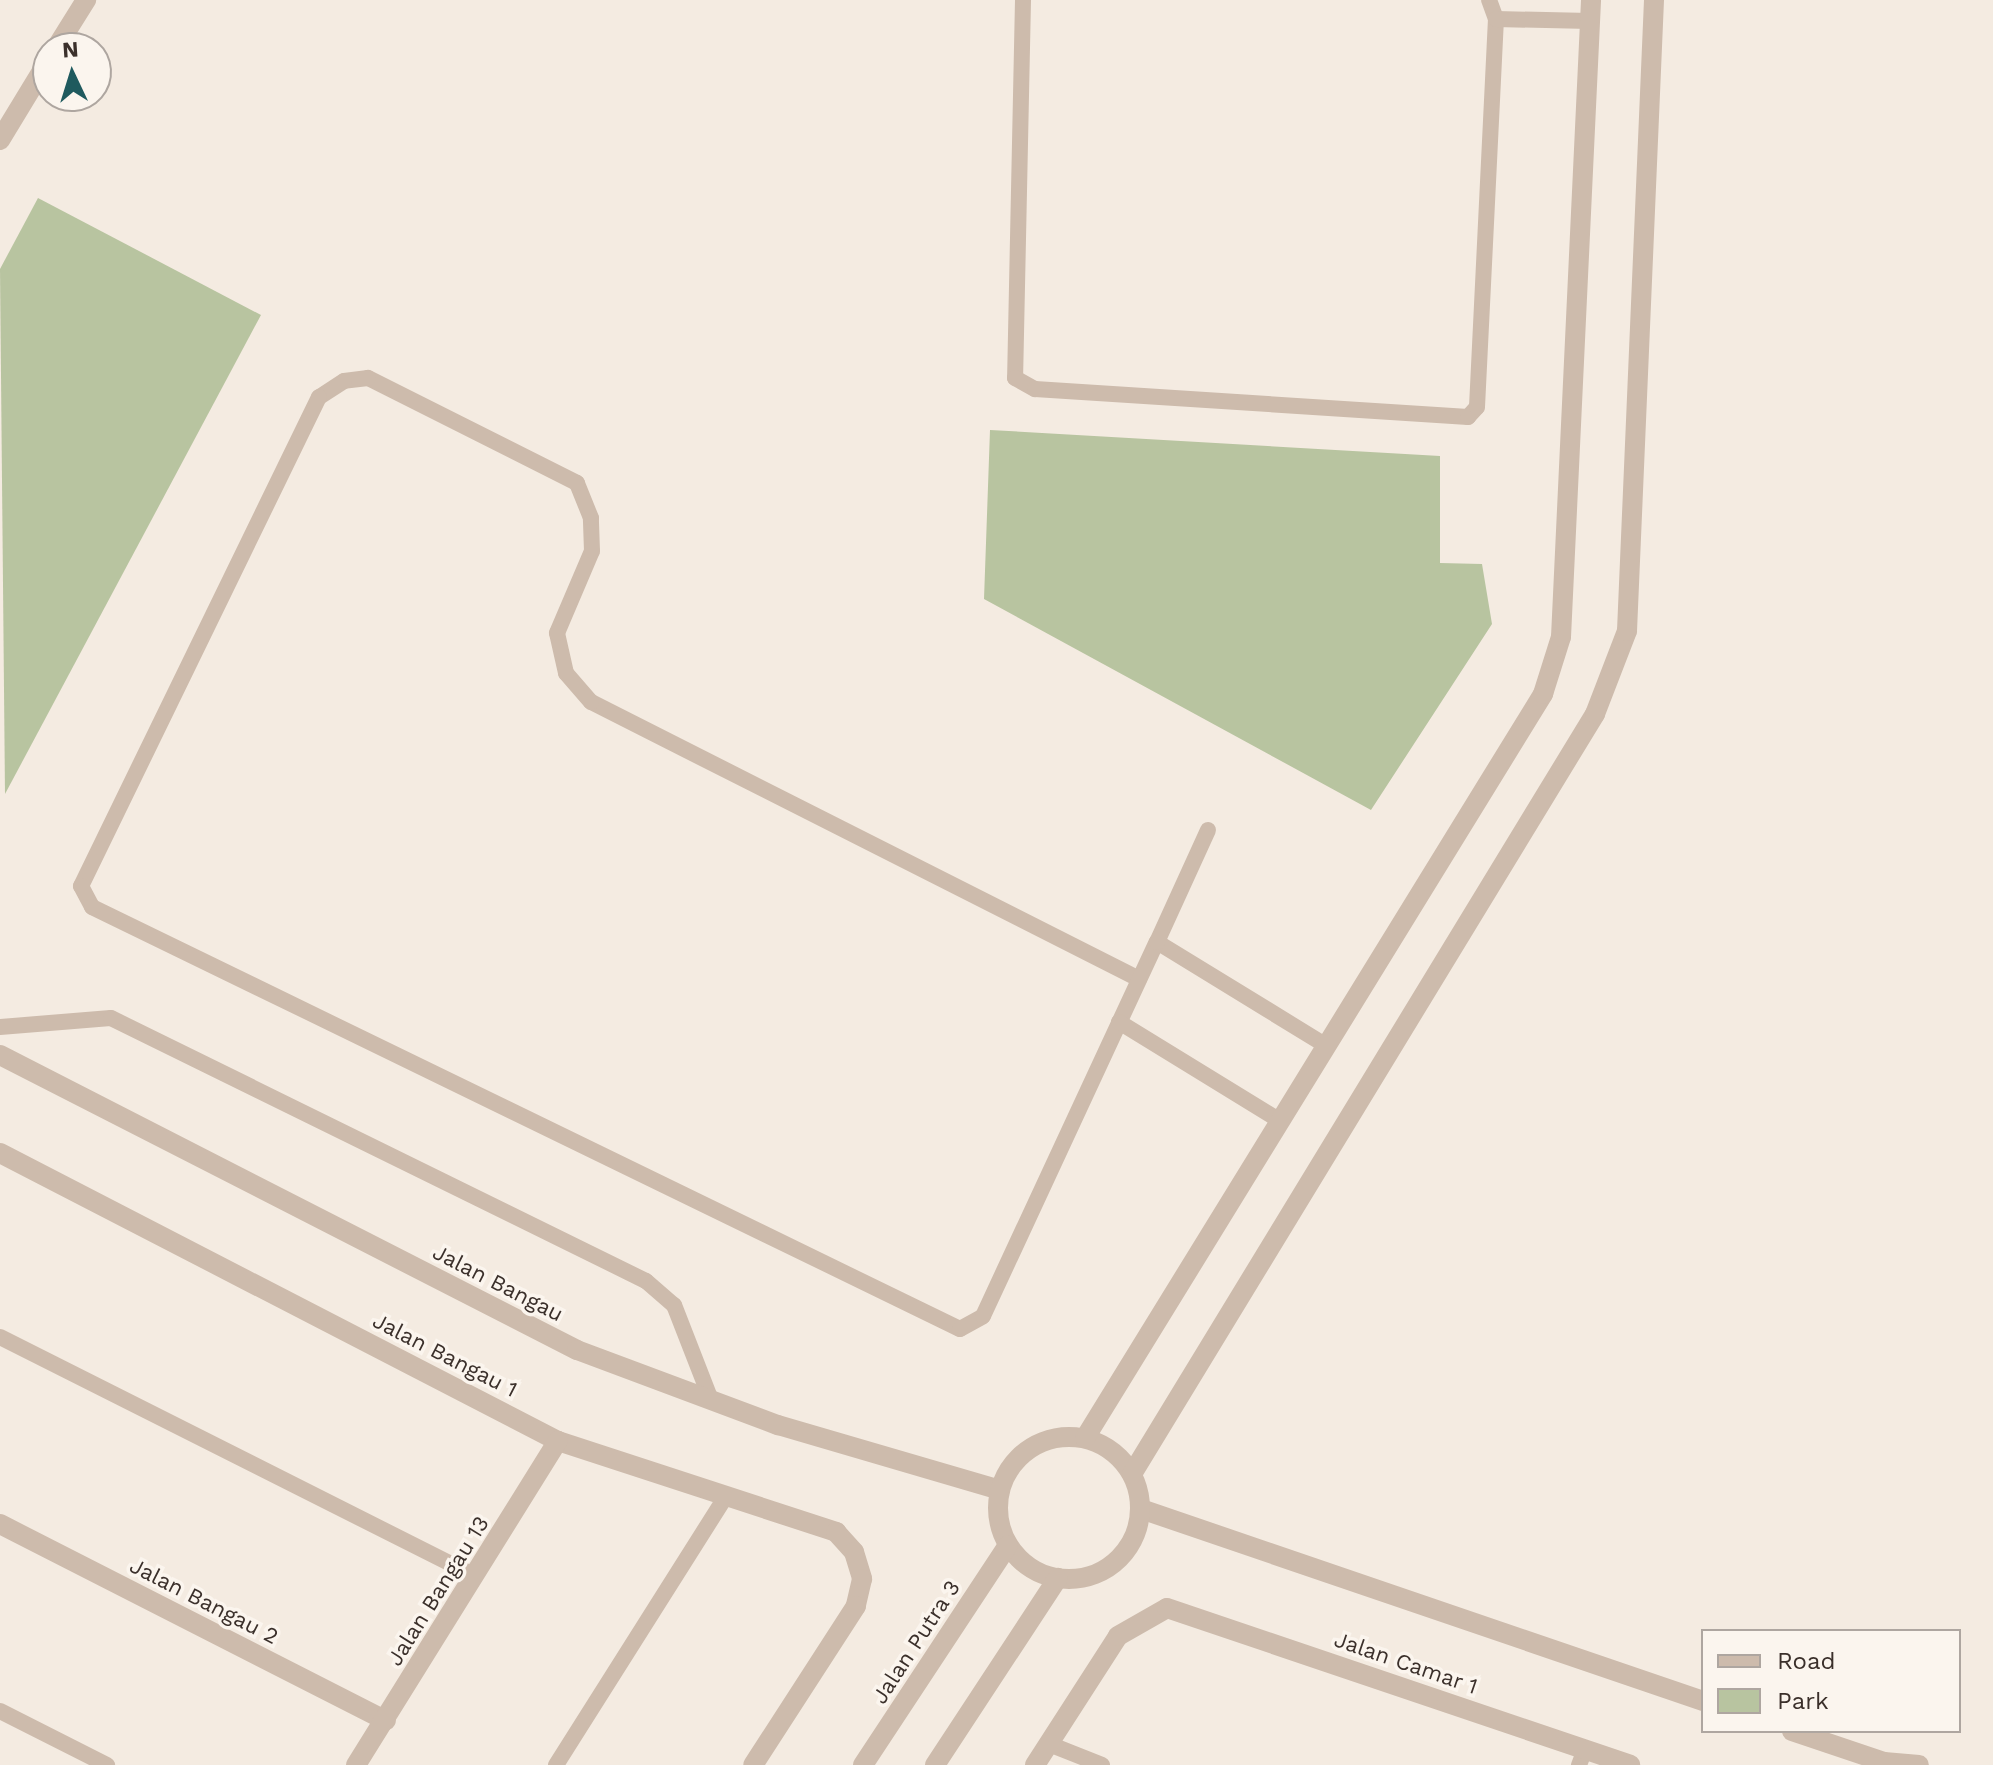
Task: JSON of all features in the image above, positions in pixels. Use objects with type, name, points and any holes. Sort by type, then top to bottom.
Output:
[{"type":"street","points":[[66,32],[86,0]]},
{"type":"street","points":[[1085,1438],[1543,694],[1561,637],[1591,0]]},
{"type":"street","points":[[1132,1474],[1595,714],[1627,631],[1654,0]]},
{"type":"street","points":[[0,140],[32,87]]},
{"type":"street","name":"Jalan Bangau","points":[[0,1055],[577,1350],[711,1400],[1000,1490]]},
{"type":"street","name":"Jalan Bangau 1","points":[[0,1153],[558,1441],[836,1532],[854,1552],[862,1579],[856,1606],[753,1765]]},
{"type":"street","points":[[1063,1437],[1085,1438],[1132,1474],[1141,1509],[1124,1554],[1105,1569],[1058,1578],[1021,1561],[1008,1545],[1000,1490],[1023,1453],[1063,1437]]},
{"type":"street","name":"Jalan Bangau 13","points":[[356,1765],[558,1441]]},
{"type":"street","points":[[1141,1509],[1701,1700]]},
{"type":"street","name":"Jalan Bangau 2","points":[[0,1524],[386,1721]]},
{"type":"street","name":"Jalan Putra 3","points":[[863,1765],[1008,1545]]},
{"type":"street","points":[[935,1765],[1058,1578]]},
{"type":"street","name":"Jalan Camar 1","points":[[1049,1744],[1118,1636],[1167,1608],[1582,1757],[1630,1765]]},
{"type":"street","points":[[1798,1733],[1884,1762],[1919,1765]]},
{"type":"street","points":[[1035,1765],[1049,1744]]},
{"type":"lane","points":[[1023,0],[1015,378],[1035,389],[1468,417],[1477,407],[1496,19],[1489,0]]},
{"type":"lane","points":[[1496,19],[1590,21]]},
{"type":"lane","points":[[1139,979],[591,702],[566,673],[557,633],[592,551],[591,518],[577,483],[368,378],[344,381],[319,397],[81,886],[92,907],[960,1329],[983,1316],[1208,830]]},
{"type":"lane","points":[[1157,942],[1327,1046]]},
{"type":"lane","points":[[0,1027],[111,1018],[646,1281],[674,1305],[711,1400]]},
{"type":"lane","points":[[1119,1022],[1279,1120]]},
{"type":"lane","points":[[0,1337],[475,1576]]},
{"type":"lane","points":[[556,1765],[726,1496]]},
{"type":"lane","points":[[0,1711],[107,1765]]},
{"type":"lane","points":[[1049,1744],[1102,1765]]},
{"type":"green space","points":[[38,198],[261,315],[5,794],[0,269]]},
{"type":"green space","points":[[990,430],[1440,456],[1440,563],[1482,564],[1492,624],[1371,810],[984,599]]}]
